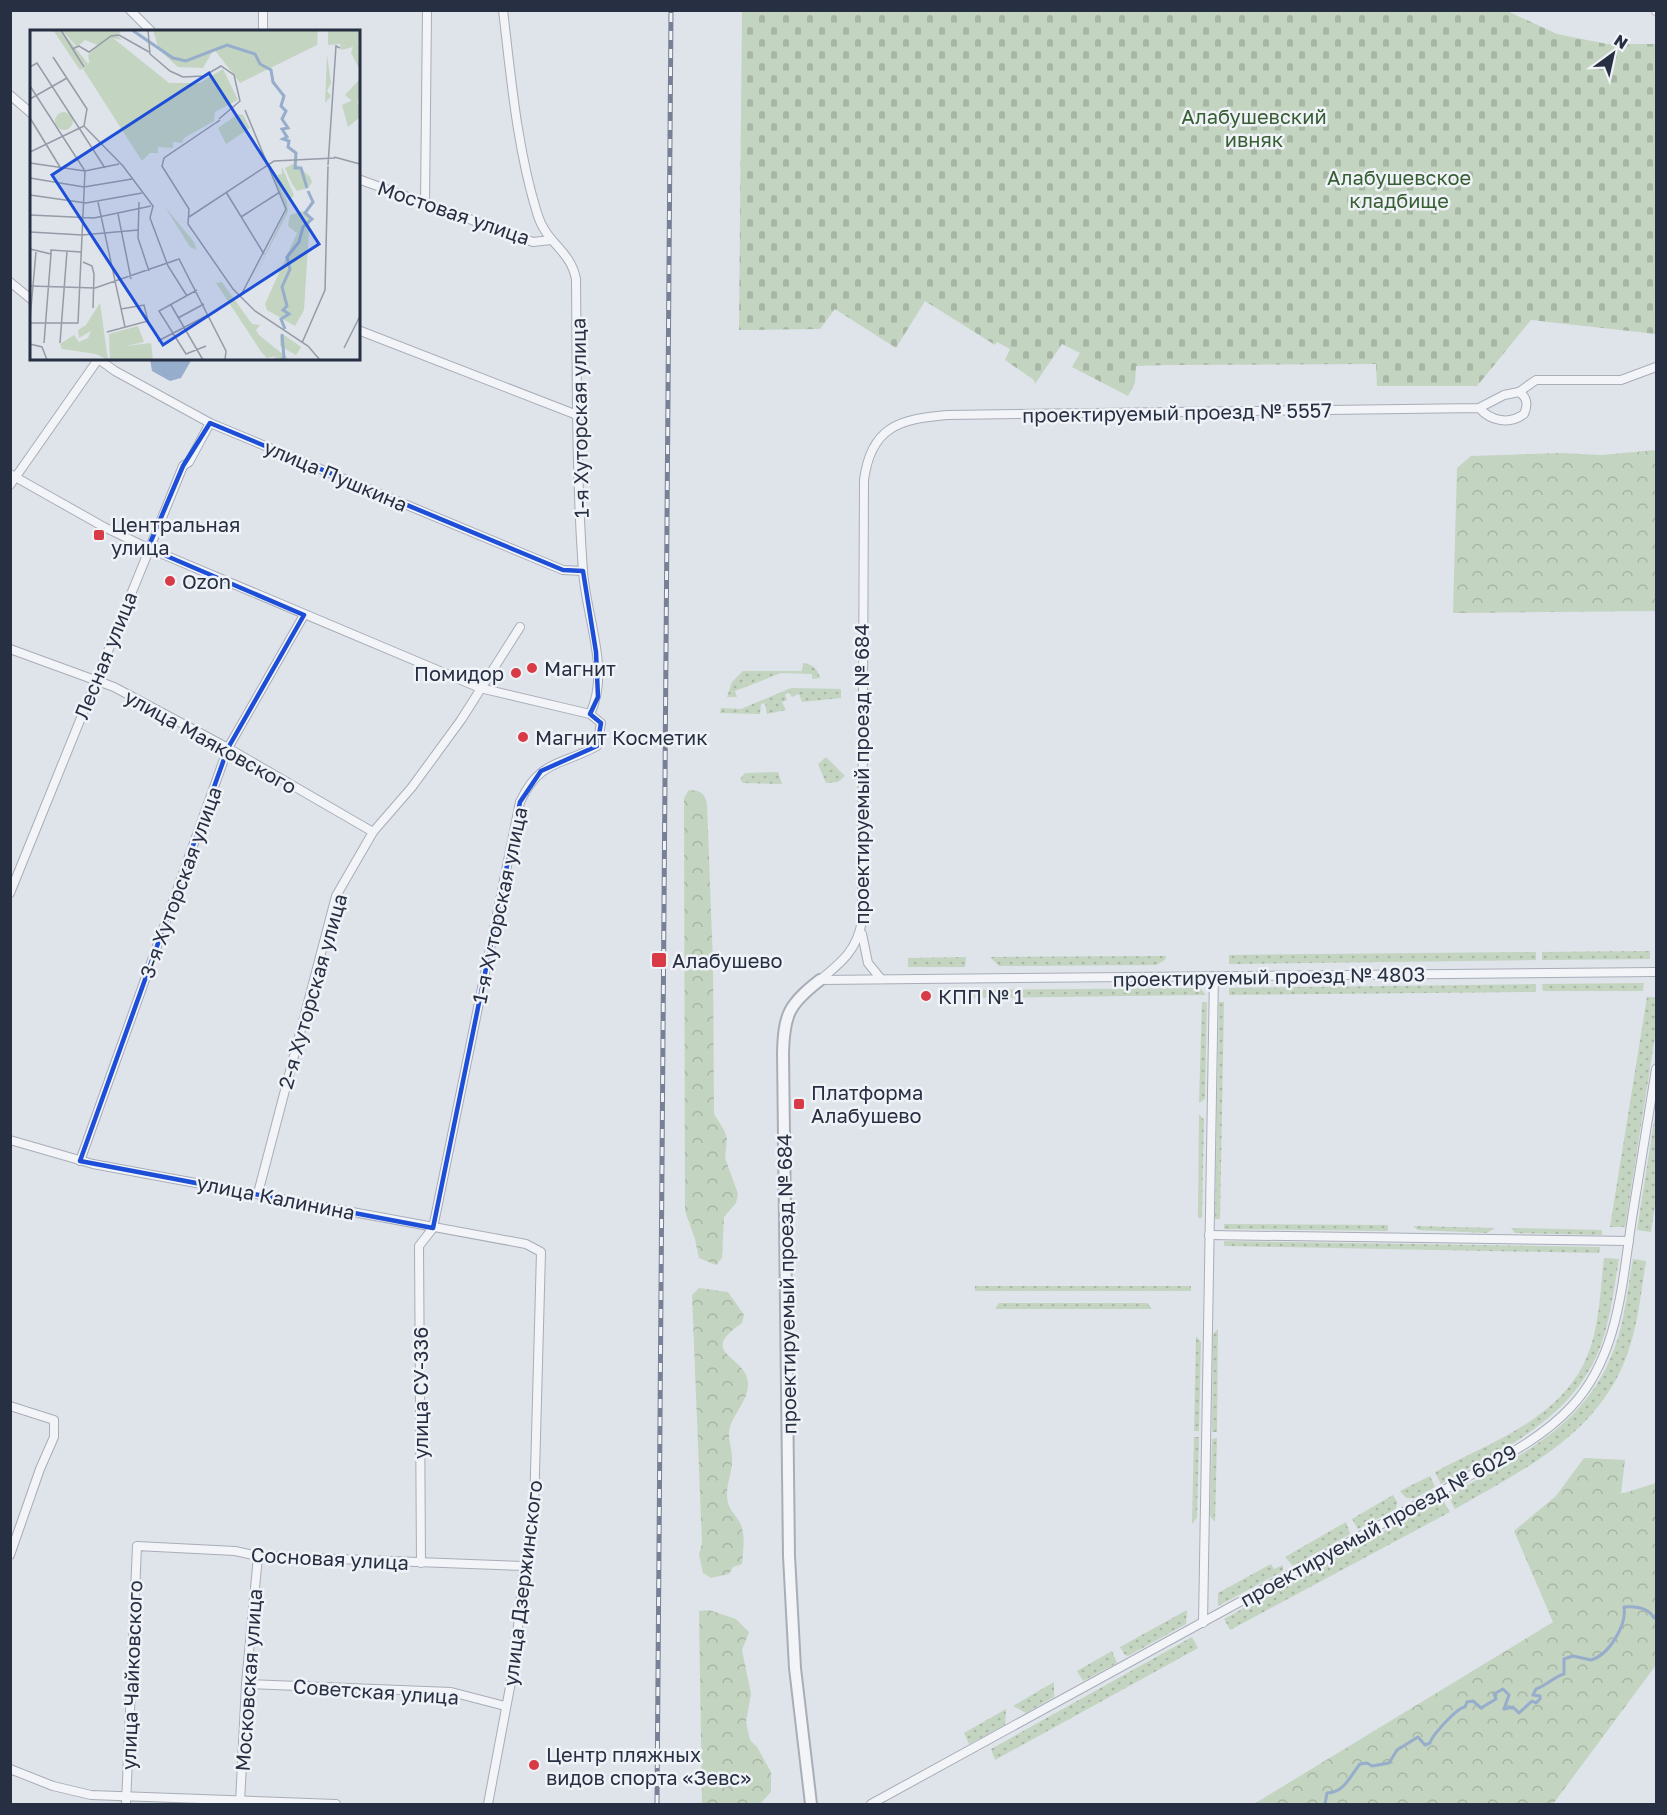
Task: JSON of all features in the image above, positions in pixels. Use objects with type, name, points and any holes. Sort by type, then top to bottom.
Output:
[{"type":"street","points":[[130,10],[150,30]]},
{"type":"street","points":[[263,10],[263,30]]},
{"type":"street","points":[[425,204],[428,10]]},
{"type":"street","name":"1-я Хуторская улица","points":[[433,1228],[520,802],[529,783],[541,771],[597,746],[601,723],[590,714],[598,697],[596,652],[583,571],[577,415],[576,279],[568,258],[544,234],[537,213],[519,132],[503,10]]},
{"type":"street","points":[[10,95],[30,112]]},
{"type":"street","name":"Мостовая улица","points":[[360,180],[533,242],[551,240]]},
{"type":"street","points":[[10,282],[30,298]]},
{"type":"street","points":[[360,331],[577,415]]},
{"type":"street","points":[[97,360],[12,479],[148,548],[480,688],[590,714]]},
{"type":"street","name":"улица Пушкина","points":[[100,360],[210,423],[563,570],[583,571]]},
{"type":"street","points":[[1519,392],[1536,380],[1621,380],[1656,367]]},
{"type":"street","name":"проектируемый проезд № 5557","points":[[881,436],[905,420],[947,415],[1479,408],[1504,395],[1519,392],[1525,396],[1527,402],[1524,414],[1518,418],[1498,420],[1487,416],[1479,408]]},
{"type":"street","name":"Лесная улица","points":[[10,893],[148,548],[183,466],[189,462],[210,423]]},
{"type":"street","name":"проектируемый проезд № 684","points":[[811,1804],[795,1668],[789,1556],[784,1029],[788,1011],[848,956],[856,945],[862,921],[864,480],[869,456],[881,436]]},
{"type":"street","name":"3-я Хуторская улица","points":[[80,1161],[228,748],[304,615]]},
{"type":"street","name":"2-я Хуторская улица","points":[[258,1193],[336,896],[373,832],[412,787],[454,730],[520,627]]},
{"type":"street","name":"улица Маяковского","points":[[10,649],[71,674],[96,679],[228,748],[373,832]]},
{"type":"street","points":[[862,921],[864,955],[881,979]]},
{"type":"street","name":"проектируемый проезд № 4803","points":[[820,980],[1656,972]]},
{"type":"street","points":[[1203,1623],[1214,976]]},
{"type":"street","name":"проектируемый проезд № 6029","points":[[871,1804],[1442,1491],[1523,1444],[1557,1420],[1584,1391],[1609,1343],[1616,1321],[1656,1070]]},
{"type":"street","name":"улица Калинина","points":[[10,1140],[80,1161],[526,1244],[541,1252]]},
{"type":"street","name":"улица СУ-336","points":[[422,1563],[419,1246],[433,1228]]},
{"type":"street","points":[[1209,1234],[1629,1241]]},
{"type":"street","name":"улица Дзержинского","points":[[488,1804],[514,1666],[524,1566],[534,1510],[541,1252]]},
{"type":"street","points":[[10,1406],[54,1420],[54,1437],[40,1469],[10,1555]]},
{"type":"street","name":"Сосновая улица","points":[[136,1546],[234,1551],[258,1556],[524,1566]]},
{"type":"street","name":"улица Чайковского","points":[[127,1801],[136,1546]]},
{"type":"street","name":"Московская улица","points":[[240,1802],[246,1684],[258,1556]]},
{"type":"street","name":"Советская улица","points":[[246,1684],[451,1692],[506,1706]]},
{"type":"street","points":[[10,1769],[53,1786],[127,1801],[336,1804]]},
{"type":"highlighted area","points":[[210,423],[563,570],[583,571],[596,652],[598,697],[590,714],[601,723],[597,746],[541,771],[520,802],[433,1228],[80,1161],[228,748],[304,615],[148,548],[183,466]]},
{"type":"green space","name":"Алабушевское кладбище","points":[[742,11],[1507,11],[1557,34],[1607,44],[1656,44],[1656,334],[1531,320],[1477,386],[1377,386],[1376,364],[1166,365],[1136,366],[1135,383],[1128,396],[1072,367],[1080,353],[1062,344],[1035,384],[1034,380],[1005,360],[1010,349],[997,342],[995,345],[925,301],[896,348],[835,309],[820,329],[739,330]]},
{"type":"green space","points":[[1656,450],[1656,611],[1453,613],[1457,468],[1471,456],[1559,453],[1602,455]]},
{"type":"green space","points":[[803,663],[814,668],[820,678],[812,679],[812,674],[781,673],[735,691],[737,697],[727,697],[732,682],[743,671],[802,671]]},
{"type":"green space","points":[[791,688],[841,689],[841,698],[802,702],[799,694],[792,697],[789,692],[785,695],[787,700],[782,702],[786,710],[767,714],[765,703],[761,704],[760,714],[720,713],[721,708],[741,709]]},
{"type":"green space","points":[[826,757],[845,776],[838,782],[826,783],[818,764]]},
{"type":"green space","points":[[778,772],[782,784],[743,783],[740,779],[745,773]]},
{"type":"green space","points":[[689,790],[701,793],[707,804],[713,964],[714,1114],[727,1138],[725,1158],[738,1194],[736,1203],[724,1217],[722,1258],[716,1265],[699,1258],[685,1211],[684,798]]},
{"type":"green space","points":[[1650,951],[1650,959],[1542,960],[1542,952]]},
{"type":"green space","points":[[1536,952],[1536,960],[1229,964],[1229,955]]},
{"type":"green space","points":[[1166,956],[1165,960],[1156,965],[1019,966],[999,966],[990,957]]},
{"type":"green space","points":[[966,957],[965,967],[908,967],[908,958]]},
{"type":"green space","points":[[1644,983],[1643,991],[1543,991],[1542,984]]},
{"type":"green space","points":[[1536,984],[1536,992],[1229,995],[1229,988]]},
{"type":"green space","points":[[1200,988],[1206,995],[972,998],[971,990]]},
{"type":"green space","points":[[1647,997],[1656,997],[1656,1030],[1625,1227],[1610,1227]]},
{"type":"green space","points":[[1202,1002],[1207,1002],[1205,1099],[1199,1103]]},
{"type":"green space","points":[[1219,1002],[1224,1002],[1220,1219],[1215,1219]]},
{"type":"green space","points":[[1656,1109],[1656,1198],[1651,1232],[1637,1230]]},
{"type":"green space","points":[[1199,1114],[1204,1120],[1202,1218],[1198,1218]]},
{"type":"green space","points":[[1224,1224],[1388,1225],[1388,1231],[1224,1229]]},
{"type":"green space","points":[[1413,1226],[1495,1228],[1487,1233],[1418,1230]]},
{"type":"green space","points":[[1511,1228],[1602,1230],[1602,1235],[1515,1233]]},
{"type":"green space","points":[[1224,1241],[1600,1247],[1599,1253],[1224,1246]]},
{"type":"green space","points":[[1604,1258],[1619,1259],[1612,1302],[1601,1345],[1589,1370],[1574,1392],[1555,1412],[1535,1428],[1441,1484],[1435,1472],[1530,1421],[1551,1406],[1569,1387],[1583,1365],[1593,1339],[1599,1309]]},
{"type":"green space","points":[[1633,1259],[1646,1261],[1634,1332],[1627,1355],[1614,1383],[1598,1407],[1556,1447],[1532,1464],[1455,1509],[1448,1496],[1505,1464],[1555,1431],[1576,1411],[1595,1387],[1610,1360],[1621,1327]]},
{"type":"green space","points":[[975,1286],[1191,1286],[1191,1291],[975,1291]]},
{"type":"green space","points":[[699,1288],[728,1292],[744,1315],[742,1323],[723,1342],[723,1349],[746,1374],[748,1384],[745,1398],[730,1429],[732,1463],[727,1492],[729,1506],[742,1528],[744,1543],[742,1564],[733,1567],[729,1574],[711,1578],[703,1573],[699,1554],[702,1544],[692,1295]]},
{"type":"green space","points":[[999,1303],[1147,1303],[1152,1309],[995,1309]]},
{"type":"green space","points":[[1218,1329],[1217,1432],[1212,1432],[1213,1334]]},
{"type":"green space","points":[[1196,1336],[1201,1342],[1199,1431],[1194,1431]]},
{"type":"green space","points":[[1194,1437],[1199,1437],[1197,1518],[1192,1524]]},
{"type":"green space","points":[[1217,1438],[1215,1522],[1210,1516],[1212,1439]]},
{"type":"green space","points":[[1584,1458],[1625,1460],[1621,1494],[1656,1483],[1656,1665],[1553,1804],[1254,1804],[1553,1622],[1514,1531],[1556,1496]]},
{"type":"green space","points":[[1430,1476],[1435,1487],[1415,1498],[1406,1498],[1400,1491]]},
{"type":"green space","points":[[1393,1495],[1397,1502],[1396,1509],[1358,1529],[1352,1519]]},
{"type":"green space","points":[[1442,1499],[1450,1512],[1230,1630],[1224,1619]]},
{"type":"green space","points":[[1346,1522],[1350,1534],[1293,1566],[1285,1557]]},
{"type":"green space","points":[[1271,1564],[1274,1569],[1283,1565],[1283,1571],[1218,1606],[1218,1593]]},
{"type":"green space","points":[[709,1610],[736,1619],[749,1632],[742,1650],[751,1694],[746,1722],[750,1740],[757,1747],[771,1772],[771,1792],[760,1804],[702,1804],[699,1611]]},
{"type":"green space","points":[[1187,1610],[1186,1624],[1128,1656],[1125,1655],[1120,1647]]},
{"type":"green space","points":[[1192,1637],[1198,1648],[995,1760],[991,1749]]},
{"type":"green space","points":[[1112,1651],[1117,1663],[1083,1681],[1077,1671]]},
{"type":"green space","points":[[1054,1682],[1054,1697],[1026,1713],[1013,1706]]},
{"type":"green space","points":[[1006,1709],[1005,1725],[969,1744],[964,1733]]},
{"type":"water","points":[[150,360],[191,360],[181,378],[170,381],[152,371]]},
{"type":"waterway","points":[[1325,1804],[1327,1793],[1343,1787],[1360,1764],[1367,1763],[1372,1766],[1389,1763],[1397,1750],[1418,1737],[1425,1745],[1430,1743],[1440,1728],[1451,1716],[1465,1707],[1467,1702],[1473,1701],[1481,1708],[1496,1699],[1494,1694],[1503,1689],[1509,1695],[1504,1709],[1513,1707],[1519,1713],[1532,1701],[1536,1703],[1540,1699],[1540,1696],[1533,1695],[1536,1689],[1564,1674],[1564,1659],[1573,1656],[1591,1660],[1610,1646],[1623,1622],[1624,1607],[1641,1608],[1654,1618],[1656,1615]]},
{"type":"railway","points":[[657,1804],[671,10]]},
{"type":"place","name":"Центральная улица","points":[[99,535]]},
{"type":"place","name":"Ozon","points":[[170,581]]},
{"type":"place","name":"Магнит","points":[[532,668]]},
{"type":"place","name":"Помидор","points":[[516,673]]},
{"type":"place","name":"Магнит Косметик","points":[[523,737]]},
{"type":"place","name":"Алабушево","points":[[659,960]]},
{"type":"place","name":"КПП № 1","points":[[926,996]]},
{"type":"place","name":"Платформа Алабушево","points":[[799,1104]]},
{"type":"place","name":"Центр пляжных видов спорта «Зевс»","points":[[534,1765]]},
{"type":"park label","name":"Алабушевский ивняк","points":[[1254,128]]}]
